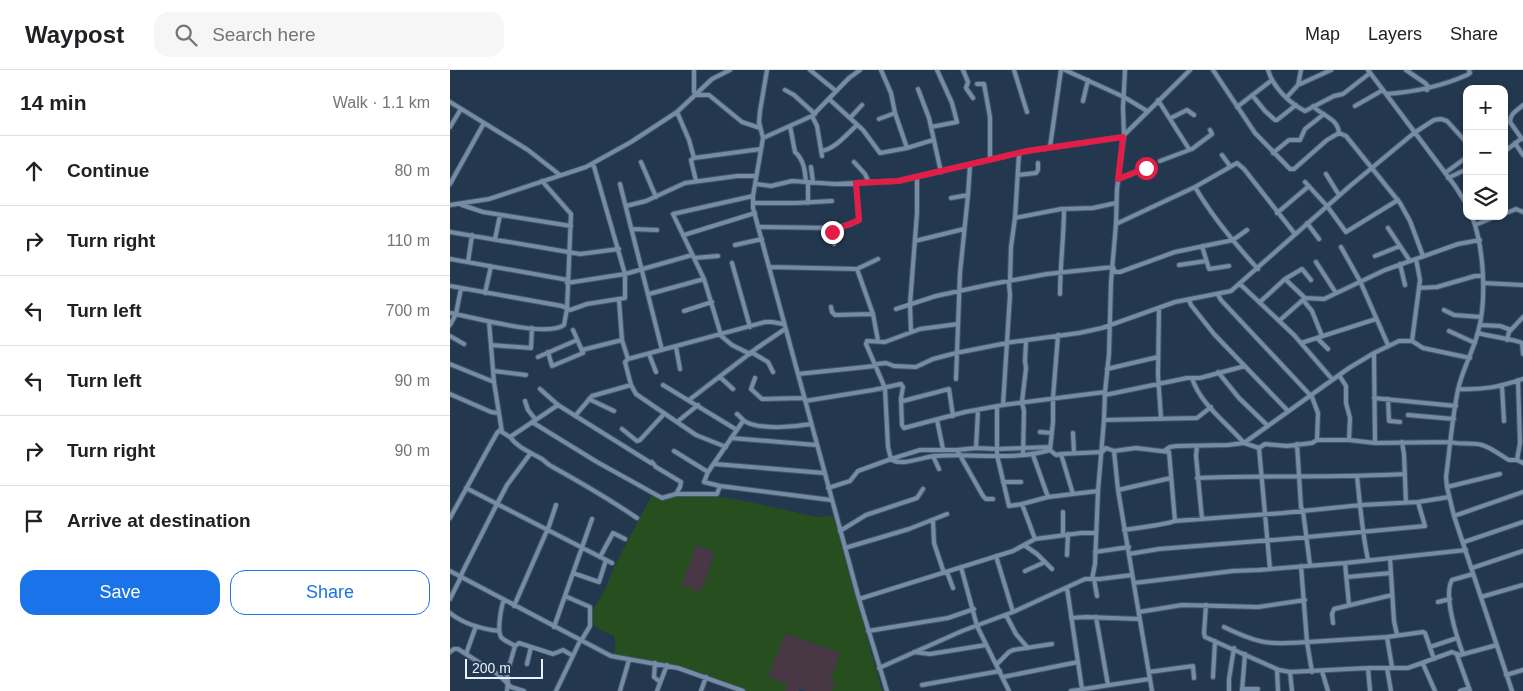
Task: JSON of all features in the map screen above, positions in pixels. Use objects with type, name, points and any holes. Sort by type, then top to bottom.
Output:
[{"type":"street","points":[[694,70],[694,92],[696,95]]},
{"type":"street","points":[[450,205],[489,199],[586,167],[677,112],[712,79],[730,70]]},
{"type":"street","points":[[767,70],[760,111],[760,128],[763,138],[753,196],[755,213],[783,324],[858,599],[887,691]]},
{"type":"street","points":[[810,70],[836,91]]},
{"type":"street","points":[[881,70],[891,93],[906,148]]},
{"type":"street","points":[[931,128],[957,122],[952,102],[937,70]]},
{"type":"street","points":[[963,70],[968,82],[966,88],[973,98]]},
{"type":"street","points":[[1014,70],[1027,112]]},
{"type":"street","points":[[1050,147],[1060,70]]},
{"type":"street","points":[[1065,70],[1124,97],[1147,111]]},
{"type":"street","points":[[1097,596],[1093,579],[1108,369],[1116,203],[1123,136],[1125,70]]},
{"type":"street","points":[[756,184],[771,186],[789,181],[818,184],[898,181],[1019,153],[1123,136],[1190,70]]},
{"type":"street","points":[[1213,70],[1256,133],[1273,153],[1292,169],[1339,132]]},
{"type":"street","points":[[1268,70],[1272,80],[1287,97],[1305,111],[1343,94],[1369,71],[1463,198]]},
{"type":"street","points":[[1298,85],[1301,70]]},
{"type":"street","points":[[1287,97],[1298,85],[1331,70]]},
{"type":"street","points":[[1406,70],[1427,85],[1426,90]]},
{"type":"street","points":[[1411,74],[1416,70]]},
{"type":"street","points":[[1386,94],[1426,90],[1467,75],[1470,73],[1469,70]]},
{"type":"street","points":[[763,138],[813,115],[857,71]]},
{"type":"street","points":[[1083,101],[1088,80]]},
{"type":"street","points":[[1237,107],[1272,80]]},
{"type":"street","points":[[978,84],[984,84],[988,101],[990,159]]},
{"type":"street","points":[[918,89],[931,128],[941,172]]},
{"type":"street","points":[[785,90],[794,96],[813,115],[817,126],[821,154],[856,125]]},
{"type":"street","points":[[1355,106],[1383,90]]},
{"type":"street","points":[[696,95],[709,95],[742,122],[760,128]]},
{"type":"street","points":[[1252,95],[1275,120],[1296,105]]},
{"type":"street","points":[[830,99],[870,138],[880,153],[933,140]]},
{"type":"street","points":[[1158,100],[1189,149]]},
{"type":"street","points":[[450,102],[528,150],[560,175]]},
{"type":"street","points":[[850,118],[862,105]]},
{"type":"street","points":[[1508,149],[1522,138],[1510,122],[1510,119],[1512,114],[1523,105]]},
{"type":"street","points":[[1314,106],[1337,124],[1339,132],[1346,136],[1398,200],[1410,221],[1423,256]]},
{"type":"street","points":[[450,127],[461,109]]},
{"type":"street","points":[[1171,118],[1187,110],[1194,115]]},
{"type":"street","points":[[677,112],[689,140],[694,158]]},
{"type":"street","points":[[879,119],[895,113]]},
{"type":"street","points":[[1273,153],[1290,140],[1300,140],[1305,129],[1324,114]]},
{"type":"street","points":[[798,374],[875,366],[886,363],[894,366],[916,366],[934,359],[1006,343],[1096,329],[1159,308],[1230,291],[1414,132],[1441,118],[1447,120],[1463,138]]},
{"type":"street","points":[[450,184],[484,123]]},
{"type":"street","points":[[790,126],[796,153],[800,155],[807,182],[808,203]]},
{"type":"street","points":[[1160,161],[1192,149],[1212,134],[1210,130]]},
{"type":"street","points":[[1515,143],[1523,155]]},
{"type":"street","points":[[696,182],[691,164],[691,160],[694,158],[761,149]]},
{"type":"street","points":[[1003,405],[1010,295],[1008,284],[1010,281],[1019,153]]},
{"type":"street","points":[[1222,155],[1230,166]]},
{"type":"street","points":[[1445,173],[1463,160]]},
{"type":"street","points":[[641,162],[656,197]]},
{"type":"street","points":[[854,162],[869,183]]},
{"type":"street","points":[[450,286],[562,306],[570,310],[587,304],[625,298],[625,274],[594,163]]},
{"type":"street","points":[[1018,175],[1036,173],[1038,163]]},
{"type":"street","points":[[1116,224],[1195,187],[1234,163],[1239,164],[1295,234]]},
{"type":"street","points":[[956,379],[964,229],[970,165]]},
{"type":"street","points":[[811,166],[813,182]]},
{"type":"street","points":[[1118,179],[1146,168]]},
{"type":"street","points":[[1448,178],[1463,171]]},
{"type":"street","points":[[1326,174],[1339,196]]},
{"type":"street","points":[[626,206],[656,197],[686,183],[737,176],[756,176]]},
{"type":"street","points":[[911,332],[910,304],[916,241],[917,177]]},
{"type":"street","points":[[450,313],[489,322],[532,328],[560,328],[564,325],[567,309],[571,214],[542,181]]},
{"type":"street","points":[[1305,182],[1328,206],[1340,227],[1347,233],[1398,200]]},
{"type":"street","points":[[758,227],[840,228],[859,220],[856,183]]},
{"type":"street","points":[[620,184],[662,350]]},
{"type":"street","points":[[1277,213],[1309,186]]},
{"type":"street","points":[[1195,187],[1202,200],[1233,240],[1258,268]]},
{"type":"street","points":[[951,198],[968,195]]},
{"type":"street","points":[[753,196],[674,212],[673,216],[704,279],[721,335],[732,345],[768,362],[773,372]]},
{"type":"street","points":[[753,202],[808,203],[832,201]]},
{"type":"street","points":[[1015,218],[1064,209],[1093,208],[1116,203]]},
{"type":"street","points":[[460,204],[483,212],[571,226]]},
{"type":"street","points":[[1060,294],[1064,209]]},
{"type":"street","points":[[1508,212],[1516,209],[1523,212]]},
{"type":"street","points":[[684,235],[755,213]]},
{"type":"street","points":[[496,239],[500,215]]},
{"type":"street","points":[[1473,220],[1480,240],[1483,283],[1481,317],[1475,343],[1458,389],[1447,487],[1454,516],[1512,691]]},
{"type":"street","points":[[1475,225],[1487,220]]},
{"type":"street","points":[[1307,223],[1319,240]]},
{"type":"street","points":[[831,228],[834,244]]},
{"type":"street","points":[[1388,228],[1410,261]]},
{"type":"street","points":[[632,229],[657,230]]},
{"type":"street","points":[[916,241],[964,229]]},
{"type":"street","points":[[1112,267],[1115,272],[1120,272],[1175,252],[1233,240],[1247,230]]},
{"type":"street","points":[[450,232],[569,252],[591,254],[619,249]]},
{"type":"street","points":[[468,262],[472,235]]},
{"type":"street","points":[[735,245],[762,239]]},
{"type":"street","points":[[1279,321],[1304,299],[1324,300],[1360,281],[1400,264],[1458,244],[1480,240]]},
{"type":"street","points":[[1202,246],[1209,269],[1229,266]]},
{"type":"street","points":[[1375,256],[1400,246]]},
{"type":"street","points":[[1341,247],[1360,281],[1388,345]]},
{"type":"street","points":[[450,259],[568,282],[625,274],[693,257],[718,256]]},
{"type":"street","points":[[769,267],[857,269],[878,259]]},
{"type":"street","points":[[1412,340],[1420,280],[1416,259]]},
{"type":"street","points":[[1180,265],[1206,261]]},
{"type":"street","points":[[1316,262],[1336,293]]},
{"type":"street","points":[[732,263],[750,326]]},
{"type":"street","points":[[1400,264],[1405,285]]},
{"type":"street","points":[[485,293],[491,266]]},
{"type":"street","points":[[896,309],[936,296],[1010,281],[1112,267]]},
{"type":"street","points":[[857,269],[873,314],[878,341]]},
{"type":"street","points":[[1260,302],[1285,280],[1302,270],[1311,280]]},
{"type":"street","points":[[1419,288],[1437,287],[1467,278],[1482,276]]},
{"type":"street","points":[[649,294],[704,279]]},
{"type":"street","points":[[1285,280],[1304,299],[1312,311],[1322,336]]},
{"type":"street","points":[[1483,283],[1523,285]]},
{"type":"street","points":[[1240,284],[1301,343],[1332,379]]},
{"type":"street","points":[[450,325],[456,314],[461,288]]},
{"type":"street","points":[[1218,295],[1220,300],[1310,395],[1318,413],[1317,440]]},
{"type":"street","points":[[619,300],[622,340],[628,359],[625,362],[636,394],[696,435],[726,446]]},
{"type":"street","points":[[1189,300],[1214,334],[1288,411]]},
{"type":"street","points":[[684,311],[712,302]]},
{"type":"street","points":[[831,307],[835,315],[873,314]]},
{"type":"street","points":[[1159,308],[1158,357],[1161,418]]},
{"type":"street","points":[[1444,310],[1454,315],[1481,317]]},
{"type":"street","points":[[1506,340],[1511,330],[1523,317]]},
{"type":"street","points":[[1301,343],[1376,319]]},
{"type":"street","points":[[489,322],[494,382],[502,432],[530,454],[542,459],[596,491],[637,518]]},
{"type":"street","points":[[628,359],[750,326],[772,322],[783,324]]},
{"type":"street","points":[[958,324],[926,328],[888,341],[867,341],[866,343],[886,388],[888,447],[891,459],[898,463],[933,456],[1033,455],[1050,449]]},
{"type":"street","points":[[1480,325],[1500,326],[1511,330]]},
{"type":"street","points":[[491,345],[531,348],[532,328]]},
{"type":"street","points":[[689,400],[750,353],[785,329]]},
{"type":"street","points":[[548,352],[552,366],[583,353],[573,330]]},
{"type":"street","points":[[1449,331],[1475,343]]},
{"type":"street","points":[[1478,333],[1521,342],[1523,354]]},
{"type":"street","points":[[1050,449],[1054,422],[1053,398],[1058,335]]},
{"type":"street","points":[[450,336],[464,344]]},
{"type":"street","points":[[1316,338],[1328,349]]},
{"type":"street","points":[[538,357],[577,340]]},
{"type":"street","points":[[582,350],[622,340]]},
{"type":"street","points":[[1164,451],[1170,447],[1177,446],[1240,445],[1332,379],[1374,352],[1399,341],[1412,340],[1423,348],[1470,358]]},
{"type":"street","points":[[1023,455],[1024,410],[1022,402],[1026,368],[1026,341]]},
{"type":"street","points":[[676,347],[680,369]]},
{"type":"street","points":[[1374,352],[1375,443]]},
{"type":"street","points":[[649,354],[656,372]]},
{"type":"street","points":[[1108,369],[1158,357]]},
{"type":"street","points":[[450,364],[494,382]]},
{"type":"street","points":[[755,378],[751,389],[762,399],[804,399],[903,384],[902,425],[904,428],[1003,405],[1053,398],[1105,394],[1159,383],[1200,378],[1245,366]]},
{"type":"street","points":[[494,371],[526,375]]},
{"type":"street","points":[[1218,372],[1239,398],[1268,426]]},
{"type":"street","points":[[1339,375],[1346,386],[1346,403],[1350,418],[1349,440]]},
{"type":"street","points":[[720,377],[733,389]]},
{"type":"street","points":[[1192,378],[1196,387],[1211,407],[1244,443],[1259,448]]},
{"type":"street","points":[[1458,389],[1502,386],[1521,379]]},
{"type":"street","points":[[1517,460],[1520,443],[1518,386],[1521,379]]},
{"type":"street","points":[[1513,382],[1518,386]]},
{"type":"street","points":[[575,416],[589,399],[595,395],[631,384]]},
{"type":"street","points":[[663,385],[737,430]]},
{"type":"street","points":[[1502,386],[1504,421]]},
{"type":"street","points":[[902,400],[949,388],[953,416]]},
{"type":"street","points":[[540,389],[558,405],[652,462],[656,467],[680,482],[680,487],[676,494]]},
{"type":"street","points":[[450,394],[491,412],[498,413]]},
{"type":"street","points":[[1374,398],[1456,406]]},
{"type":"street","points":[[589,399],[614,411]]},
{"type":"street","points":[[1388,399],[1389,421],[1400,422]]},
{"type":"street","points":[[525,401],[534,421],[597,462],[662,498],[676,494],[717,494],[720,486]]},
{"type":"street","points":[[510,437],[558,405]]},
{"type":"street","points":[[677,422],[698,405]]},
{"type":"street","points":[[997,407],[997,455],[1009,506],[1048,497],[1098,491]]},
{"type":"street","points":[[1104,420],[1197,418],[1211,407]]},
{"type":"street","points":[[976,448],[978,410]]},
{"type":"street","points":[[622,430],[637,441],[640,440],[664,414]]},
{"type":"street","points":[[737,414],[743,421],[756,425],[787,427],[811,424]]},
{"type":"street","points":[[1408,415],[1454,419]]},
{"type":"street","points":[[937,420],[943,449]]},
{"type":"street","points":[[743,421],[708,472],[704,482],[720,486],[832,500]]},
{"type":"street","points":[[450,518],[501,429]]},
{"type":"street","points":[[1040,432],[1052,433]]},
{"type":"street","points":[[1073,433],[1074,453]]},
{"type":"street","points":[[731,438],[816,445]]},
{"type":"street","points":[[1259,448],[1265,444],[1287,446],[1312,443],[1317,440],[1349,440],[1375,443],[1451,442],[1455,444],[1461,442],[1483,445],[1502,454],[1509,460],[1517,460],[1523,463]]},
{"type":"street","points":[[1403,443],[1406,502]]},
{"type":"street","points":[[1297,444],[1301,507],[1310,565]]},
{"type":"street","points":[[1198,446],[1196,456],[1202,519]]},
{"type":"street","points":[[828,488],[850,481],[858,471],[920,450],[1023,448],[1050,449],[1056,455],[1102,452],[1106,448],[1114,451],[1136,448],[1169,452],[1175,520]]},
{"type":"street","points":[[1259,448],[1270,569]]},
{"type":"street","points":[[674,450],[708,472]]},
{"type":"street","points":[[957,450],[983,496],[986,499],[993,499]]},
{"type":"street","points":[[1114,451],[1124,530],[1130,554],[1152,691]]},
{"type":"street","points":[[450,599],[507,485],[530,454]]},
{"type":"street","points":[[1061,454],[1073,494]]},
{"type":"street","points":[[1033,455],[1048,497]]},
{"type":"street","points":[[933,456],[939,469]]},
{"type":"street","points":[[714,464],[824,473]]},
{"type":"street","points":[[1198,478],[1405,474]]},
{"type":"street","points":[[1447,487],[1500,474]]},
{"type":"street","points":[[1357,476],[1362,532],[1368,560]]},
{"type":"street","points":[[1118,490],[1171,478]]},
{"type":"street","points":[[1003,482],[1021,482]]},
{"type":"street","points":[[466,488],[612,563]]},
{"type":"street","points":[[840,531],[866,515],[918,498],[923,489]]},
{"type":"street","points":[[1454,516],[1523,492]]},
{"type":"street","points":[[1124,530],[1154,524],[1161,525],[1175,520],[1418,502],[1449,498]]},
{"type":"street","points":[[1130,554],[1159,549],[1425,526],[1418,502]]},
{"type":"street","points":[[1022,504],[1035,539]]},
{"type":"street","points":[[514,606],[556,505]]},
{"type":"street","points":[[1063,512],[1063,535]]},
{"type":"street","points":[[845,548],[909,529],[947,514]]},
{"type":"street","points":[[554,627],[592,519]]},
{"type":"street","points":[[933,520],[935,547],[953,588]]},
{"type":"street","points":[[1464,542],[1523,522]]},
{"type":"street","points":[[600,557],[615,528]]},
{"type":"street","points":[[613,533],[625,539]]},
{"type":"street","points":[[858,599],[996,556],[1024,546],[1035,539],[1068,534],[1096,533]]},
{"type":"street","points":[[1067,556],[1068,534]]},
{"type":"street","points":[[1024,546],[1045,562],[1052,570]]},
{"type":"street","points":[[1095,552],[1128,547]]},
{"type":"street","points":[[1134,583],[1233,571],[1345,563],[1466,550]]},
{"type":"street","points":[[1472,568],[1523,551]]},
{"type":"street","points":[[996,556],[1013,612]]},
{"type":"street","points":[[1390,558],[1394,621],[1397,635]]},
{"type":"street","points":[[573,573],[599,582],[606,560]]},
{"type":"street","points":[[1025,571],[1045,562]]},
{"type":"street","points":[[1345,563],[1349,605]]},
{"type":"street","points":[[1301,566],[1312,672]]},
{"type":"street","points":[[961,567],[978,626],[1010,691]]},
{"type":"street","points":[[450,571],[612,656],[667,665],[743,691]]},
{"type":"street","points":[[1347,577],[1391,573]]},
{"type":"street","points":[[1463,654],[1452,620],[1451,581],[1474,574]]},
{"type":"street","points":[[879,668],[1013,612],[1085,579],[1132,575]]},
{"type":"street","points":[[1481,598],[1523,585]]},
{"type":"street","points":[[1067,588],[1082,689]]},
{"type":"street","points":[[1334,623],[1332,614],[1334,609],[1392,595]]},
{"type":"street","points":[[556,691],[590,626],[590,607],[565,596]]},
{"type":"street","points":[[1438,602],[1450,599]]},
{"type":"street","points":[[504,600],[501,609],[499,631],[501,638],[515,646]]},
{"type":"street","points":[[1139,612],[1182,605],[1251,608],[1304,600]]},
{"type":"street","points":[[1206,605],[1204,635],[1277,669],[1290,672],[1368,668],[1406,669],[1452,652],[1463,654],[1497,645]]},
{"type":"street","points":[[868,631],[948,618],[974,609]]},
{"type":"street","points":[[450,613],[458,620],[487,630],[499,631]]},
{"type":"street","points":[[1006,615],[1016,634],[1028,648]]},
{"type":"street","points":[[1096,617],[1108,684]]},
{"type":"street","points":[[1071,618],[1139,619]]},
{"type":"street","points":[[466,654],[476,626]]},
{"type":"street","points":[[1224,627],[1263,643],[1284,644],[1387,637],[1423,632],[1434,659]]},
{"type":"street","points":[[1387,637],[1391,691]]},
{"type":"street","points":[[1430,647],[1457,638]]},
{"type":"street","points":[[1213,677],[1214,641]]},
{"type":"street","points":[[507,691],[507,674],[515,646],[519,643],[555,654],[563,650],[573,656]]},
{"type":"street","points":[[997,664],[1009,652],[1052,644]]},
{"type":"street","points":[[914,652],[930,654],[986,645]]},
{"type":"street","points":[[527,664],[531,647]]},
{"type":"street","points":[[1229,691],[1234,648]]},
{"type":"street","points":[[450,652],[457,649],[508,682],[511,687],[524,691]]},
{"type":"street","points":[[1245,654],[1242,690],[1258,689]]},
{"type":"street","points":[[1457,654],[1470,689],[1460,691]]},
{"type":"street","points":[[620,691],[629,660]]},
{"type":"street","points":[[1003,677],[1078,662]]},
{"type":"street","points":[[655,663],[654,676],[660,682]]},
{"type":"street","points":[[1423,664],[1435,691]]},
{"type":"street","points":[[657,691],[667,665]]},
{"type":"street","points":[[1149,672],[1193,666],[1194,678]]},
{"type":"street","points":[[1368,668],[1370,691]]},
{"type":"street","points":[[1277,669],[1278,691]]},
{"type":"street","points":[[1506,675],[1523,670]]},
{"type":"street","points":[[922,685],[1000,671]]},
{"type":"street","points":[[1322,671],[1328,691]]},
{"type":"street","points":[[1290,672],[1292,691]]},
{"type":"street","points":[[701,691],[706,677]]},
{"type":"street","points":[[1071,691],[1108,684],[1149,680]]},
{"type":"shaded area","points":[[696,545],[715,552],[701,592],[681,585]]},
{"type":"shaded area","points":[[784,633],[840,653],[830,681],[835,683],[832,691],[805,691],[800,689],[799,691],[785,691],[787,684],[768,677]]},
{"type":"green space","points":[[652,495],[664,500],[680,496],[718,497],[761,504],[817,517],[833,516],[882,691],[832,691],[835,683],[830,681],[840,653],[785,633],[768,677],[787,684],[785,691],[737,691],[665,666],[617,661],[615,636],[602,631],[591,622],[591,614],[606,588],[613,569]],"holes":[[[696,545],[715,552],[701,592],[682,585]]]},
{"type":"route","points":[[832,232],[831,228],[840,228],[859,220],[856,183],[898,181],[1027,151],[1123,137],[1118,179],[1146,168]]}]
